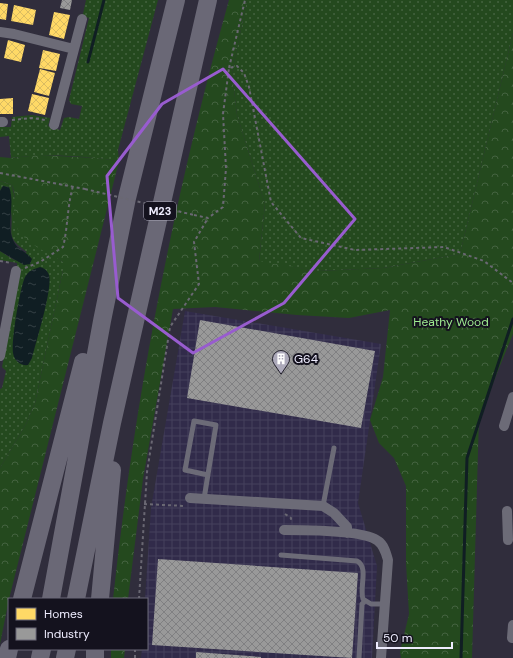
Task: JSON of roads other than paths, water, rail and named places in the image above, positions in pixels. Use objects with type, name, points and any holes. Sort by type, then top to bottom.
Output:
[{"type":"highway","name":"M23","points":[[51,598],[102,321],[127,198],[176,0]]},
{"type":"highway","name":"M23","points":[[76,598],[112,423],[208,0]]},
{"type":"highway","name":"M23","points":[[22,598],[84,360],[102,321]]},
{"type":"highway","name":"M23","points":[[100,598],[112,477],[112,423]]},
{"type":"street","points":[[54,124],[82,20]]},
{"type":"street","points":[[0,32],[74,50]]},
{"type":"street","points":[[0,356],[2,331],[16,271]]},
{"type":"street","points":[[504,426],[511,411],[513,397]]},
{"type":"street","points":[[190,498],[323,506],[334,513],[347,527],[347,533]]},
{"type":"street","points":[[507,511],[511,526],[508,540]]},
{"type":"street","points":[[284,530],[365,534],[380,542],[386,554],[386,604],[381,658]]},
{"type":"street","points":[[512,638],[513,624]]},
{"type":"lane","points":[[204,499],[208,475],[216,425],[194,420],[186,470],[208,475]]},
{"type":"lane","points":[[323,506],[334,448]]},
{"type":"lane","points":[[281,555],[357,561],[361,563],[363,568],[362,596],[365,601],[372,604],[386,604]]},
{"type":"lane","points":[[359,658],[362,604],[365,601]]},
{"type":"water","points":[[3,186],[9,187],[11,194],[11,236],[15,244],[32,259],[30,264],[24,265],[0,251],[0,191]]},
{"type":"water","points":[[40,267],[43,268],[49,275],[49,291],[32,358],[28,365],[25,365],[16,361],[13,353],[16,315],[25,277],[30,271]]},
{"type":"waterway","points":[[88,62],[104,0]]},
{"type":"waterway","points":[[461,658],[467,458],[513,319]]},
{"type":"place","name":"G64","points":[[281,374]]},
{"type":"park label","name":"Heathy Wood","points":[[451,322]]}]
